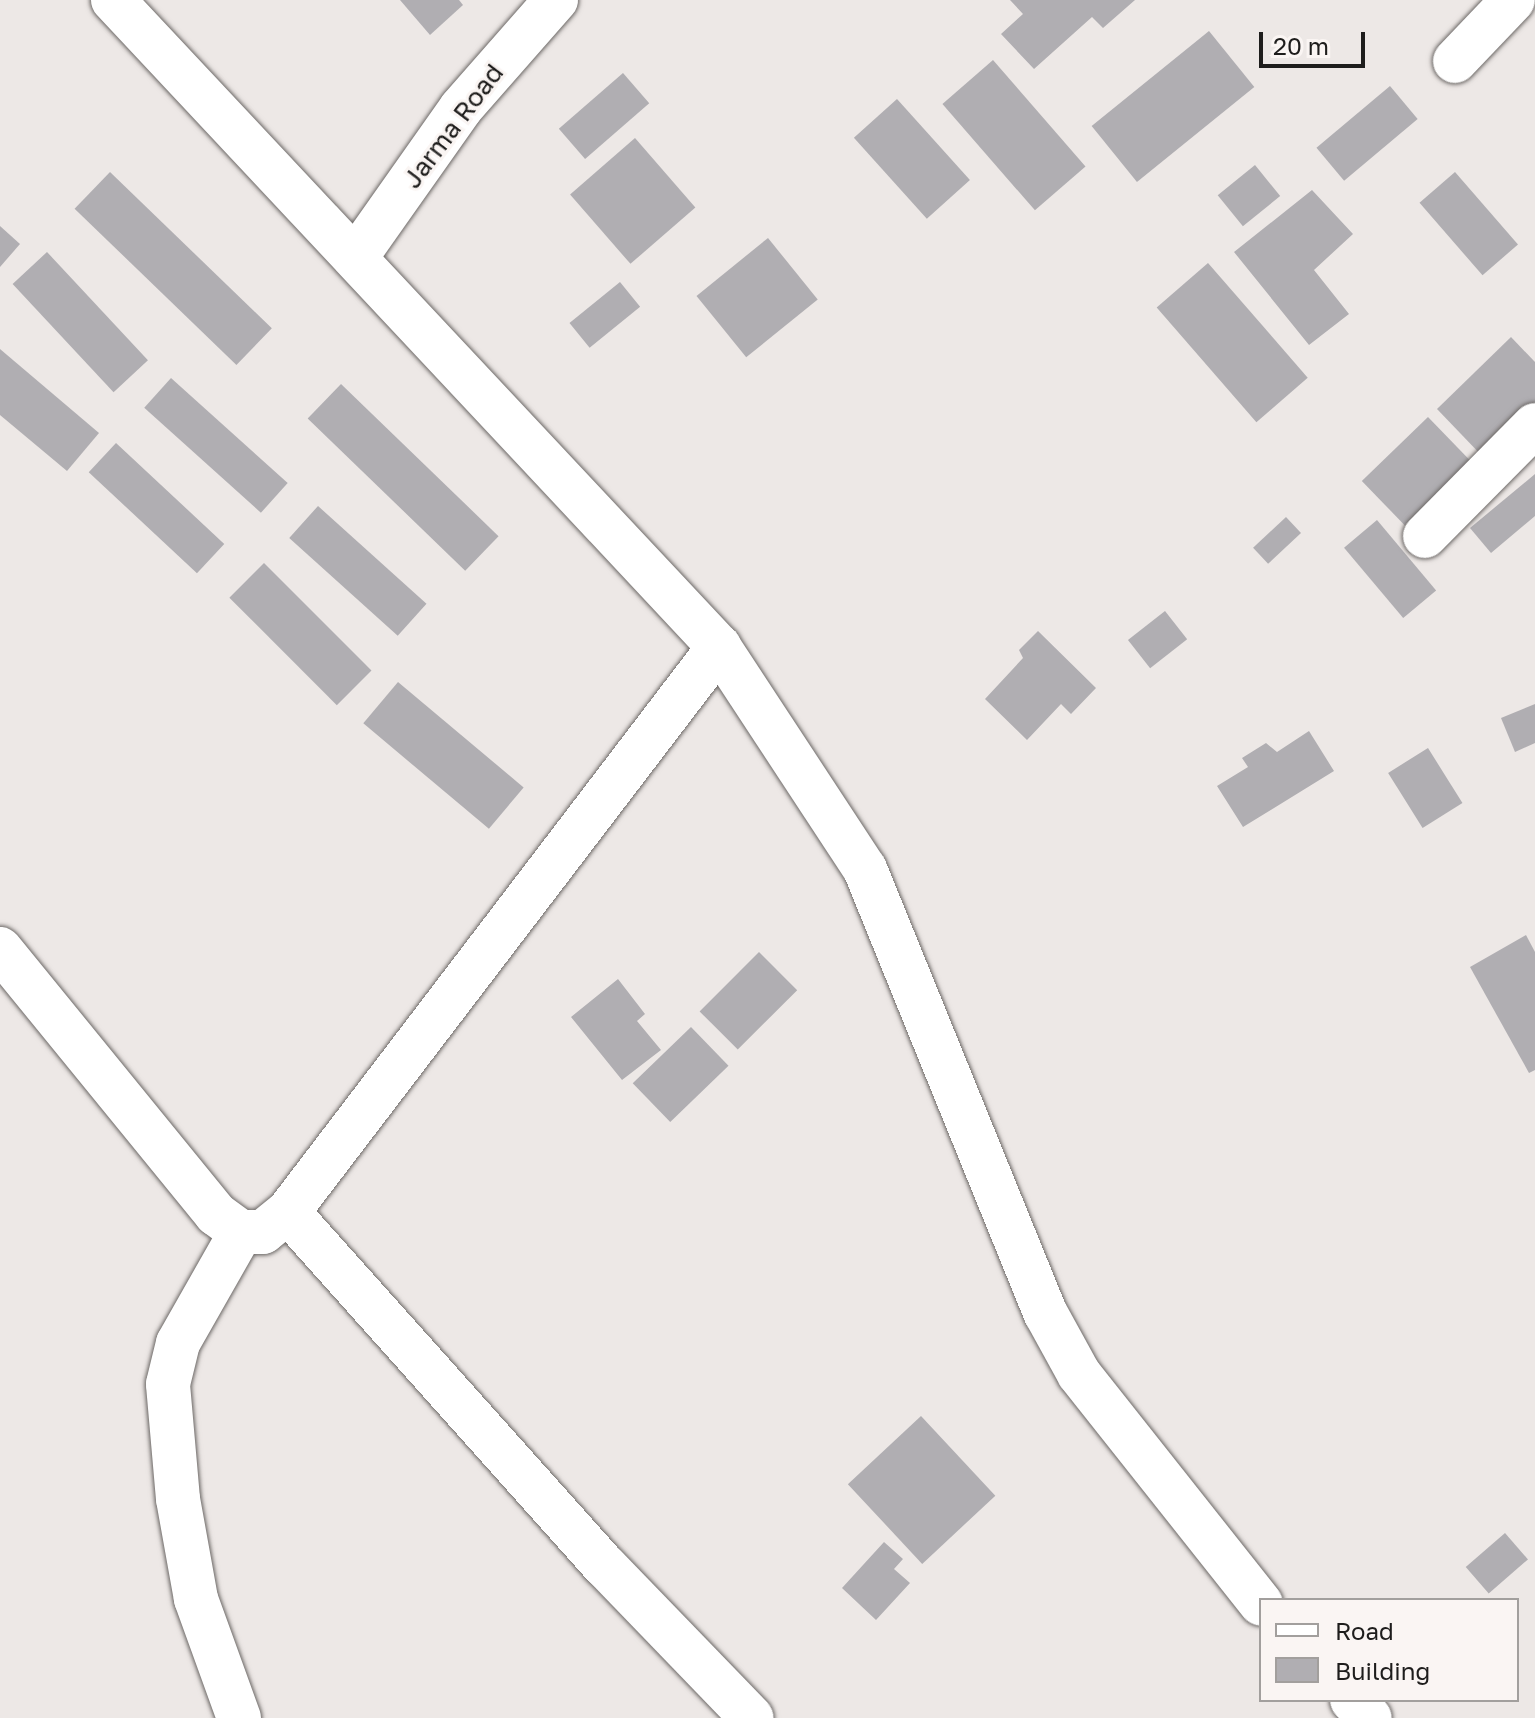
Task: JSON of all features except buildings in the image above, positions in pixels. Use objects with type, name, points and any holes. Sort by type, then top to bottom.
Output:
[{"type":"street","points":[[113,0],[719,647],[865,869],[1046,1314],[1079,1374],[1259,1601]]},
{"type":"street","name":"Jarma Road","points":[[356,257],[461,108],[556,0]]},
{"type":"street","points":[[1455,61],[1513,0]]},
{"type":"street","points":[[1425,536],[1535,425]]},
{"type":"street","points":[[0,949],[216,1214],[241,1232],[263,1232],[288,1212],[719,647]]},
{"type":"street","points":[[288,1212],[605,1566],[752,1718]]},
{"type":"street","points":[[239,1718],[196,1599],[178,1499],[168,1384],[178,1343],[241,1232]]},
{"type":"street","points":[[1354,1702],[1370,1718]]}]
